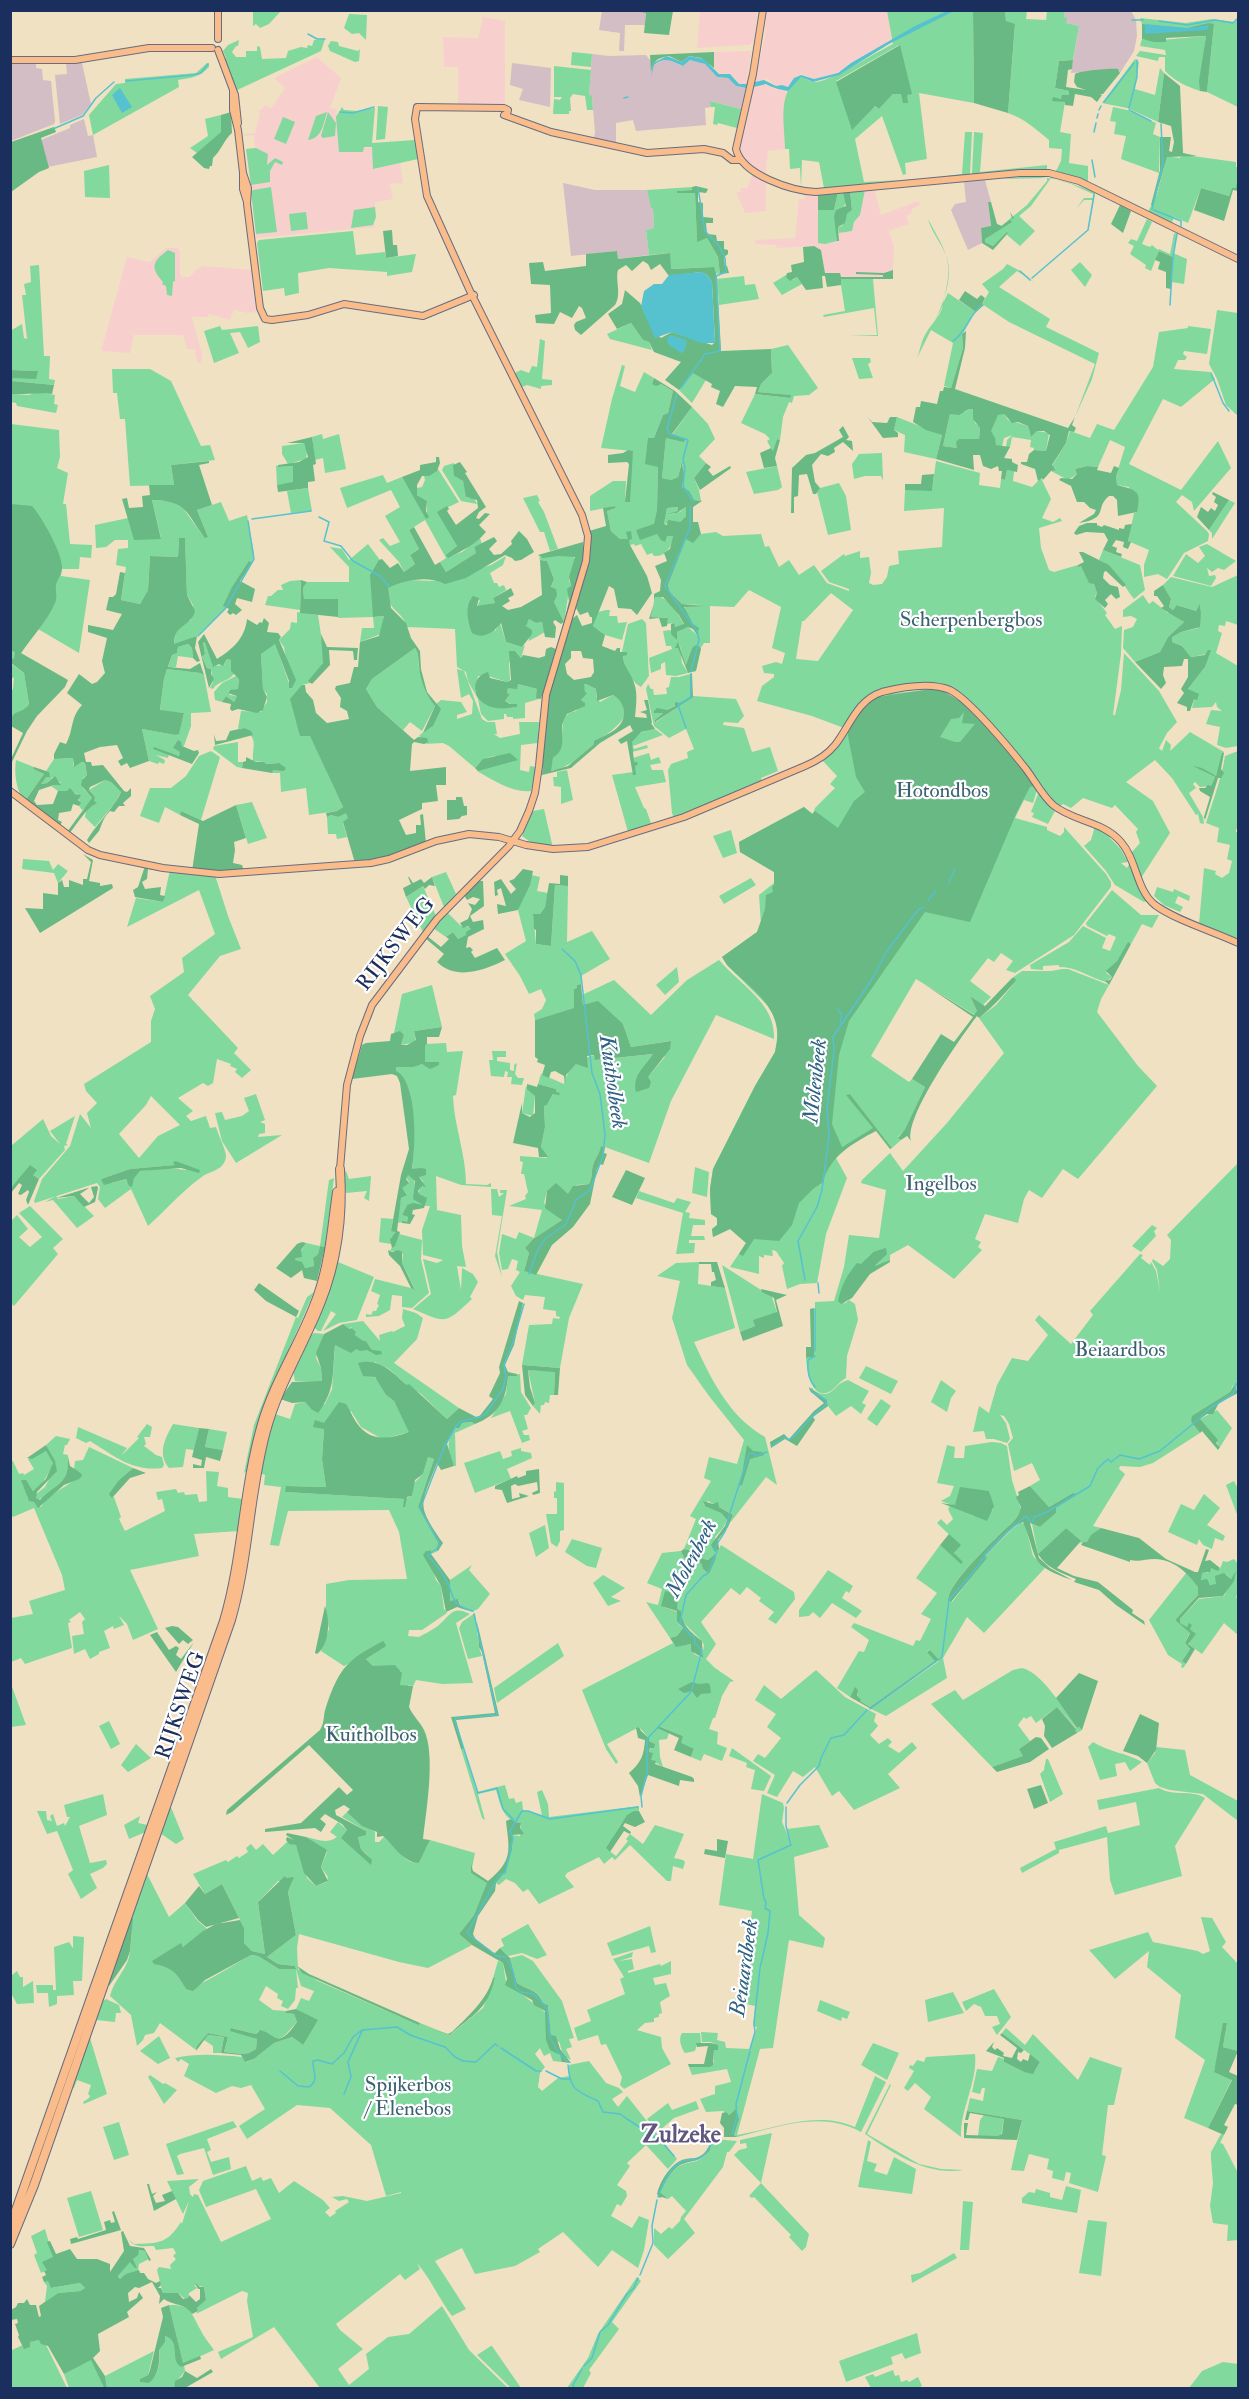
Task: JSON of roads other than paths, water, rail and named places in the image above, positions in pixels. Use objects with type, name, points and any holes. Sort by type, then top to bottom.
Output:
[{"type":"highway","name":"RIJKSWEG","points":[[10,2227],[224,1621],[235,1581],[259,1436],[273,1392],[308,1319],[323,1278],[330,1248],[340,1169]]},
{"type":"highway","name":"RIJKSWEG","points":[[10,2244],[33,2188],[231,1620],[240,1582],[267,1426],[283,1384],[320,1305],[331,1272],[341,1206],[340,1169]]},
{"type":"main road","points":[[218,10],[218,39],[211,41],[233,91],[233,110],[238,130],[243,173],[248,188],[247,204],[261,312],[266,319],[308,315],[344,304],[420,316],[455,303],[472,293]]},
{"type":"main road","points":[[762,10],[750,82],[733,155],[767,180],[811,192],[1020,173],[1052,174],[1082,183],[1239,259]]},
{"type":"main road","points":[[10,60],[75,60],[149,48],[215,49]]},
{"type":"main road","name":"RIJKSWEG","points":[[340,1169],[347,1085],[369,1012],[383,989],[438,919],[514,839],[525,821],[535,793],[546,695],[588,553],[588,536],[579,507],[472,293],[425,191],[415,121],[420,112],[458,110],[504,112],[551,132],[647,153],[704,149],[733,155]]},
{"type":"main road","points":[[10,791],[91,851],[196,873],[234,873],[371,863],[449,838],[475,834],[502,834],[537,846],[562,849],[588,847],[694,813],[822,758],[835,746],[857,711],[871,697],[886,692],[936,687],[949,690],[966,702],[1016,757],[1054,805],[1105,829],[1119,840],[1128,852],[1143,888],[1153,904],[1168,913],[1239,943]]},
{"type":"water","points":[[947,11],[954,11],[889,44],[839,75],[813,82],[801,77],[788,91],[766,84],[754,87],[755,82],[764,80],[776,86],[788,87],[794,78],[801,75],[814,79],[838,73],[915,26]]},
{"type":"water","points":[[1145,24],[1188,28],[1209,25],[1207,30],[1145,34]]},
{"type":"water","points":[[667,56],[682,62],[689,56],[704,59],[719,74],[730,74],[739,84],[747,84],[746,88],[736,86],[728,78],[717,77],[705,64],[690,60],[683,66],[668,60],[662,61],[654,65],[651,77],[653,63]]},
{"type":"water","points":[[120,88],[132,107],[122,113],[112,95]]},
{"type":"water","points":[[701,272],[707,275],[712,282],[715,343],[701,343],[672,332],[655,338],[641,306],[644,291],[654,284],[662,284],[669,275]]},
{"type":"water","points":[[671,335],[687,340],[684,352],[681,353],[668,344],[667,338]]},
{"type":"waterway","name":"Molenbeek","points":[[1159,21],[1187,25],[1215,20],[1233,23],[1238,18]]},
{"type":"waterway","name":"Molenbeek","points":[[1132,20],[1143,20]]},
{"type":"waterway","name":"Molenbeek","points":[[308,34],[317,39],[325,39]]},
{"type":"waterway","points":[[1129,108],[1137,77],[1137,60]]},
{"type":"waterway","points":[[1104,102],[1134,63]]},
{"type":"waterway","name":"Molenbeek","points":[[126,81],[193,75],[201,73],[208,64]]},
{"type":"waterway","name":"Molenbeek","points":[[53,129],[83,116],[96,98],[114,82]]},
{"type":"waterway","name":"Molenbeek","points":[[624,98],[628,97]]},
{"type":"waterway","points":[[1099,110],[1101,106]]},
{"type":"waterway","points":[[340,112],[353,113],[374,107]]},
{"type":"waterway","points":[[1129,110],[1151,121]]},
{"type":"waterway","points":[[1097,118],[1098,114]]},
{"type":"waterway","points":[[1094,132],[1096,123]]},
{"type":"waterway","points":[[1152,209],[1163,163],[1161,124]]},
{"type":"waterway","points":[[1092,160],[1095,177]]},
{"type":"waterway","points":[[681,388],[705,354],[720,351],[716,276],[726,272],[725,258],[719,246],[705,231],[698,188]]},
{"type":"waterway","points":[[1032,278],[1088,230],[1094,195]]},
{"type":"waterway","points":[[1154,210],[1181,221],[1181,226]]},
{"type":"waterway","points":[[1170,305],[1177,234]]},
{"type":"waterway","points":[[1020,271],[1030,280]]},
{"type":"waterway","points":[[953,341],[982,305]]},
{"type":"waterway","points":[[1211,373],[1223,403],[1229,411]]},
{"type":"waterway","points":[[677,394],[667,429],[670,434],[688,440],[683,459],[685,468],[683,486],[693,501]]},
{"type":"waterway","points":[[690,506],[690,528],[665,586],[697,631],[699,640],[691,671]]},
{"type":"waterway","points":[[252,519],[311,511]]},
{"type":"waterway","points":[[319,517],[329,522],[324,541],[341,546],[353,561],[380,576],[389,586]]},
{"type":"waterway","points":[[198,636],[225,609],[254,559],[248,521]]},
{"type":"waterway","points":[[686,728],[678,705],[691,697],[691,674]]},
{"type":"waterway","name":"Molenbeek","points":[[949,882],[955,869]]},
{"type":"waterway","name":"Molenbeek","points":[[928,900],[936,891]]},
{"type":"waterway","name":"Molenbeek","points":[[805,1280],[798,1241],[817,1207],[822,1190],[829,1135],[827,1109],[834,1050],[833,1037],[872,979],[887,951],[918,910],[924,907]]},
{"type":"waterway","name":"Kuitholbeek","points":[[529,1274],[538,1249],[545,1239],[566,1224],[576,1200],[590,1190],[603,1156],[605,1134],[600,1094],[592,1073],[581,975],[575,961],[562,949]]},
{"type":"waterway","points":[[838,1009],[842,1016],[840,1023]]},
{"type":"waterway","name":"Molenbeek","points":[[818,1283],[819,1293]]},
{"type":"waterway","name":"Kuitholbeek","points":[[473,1611],[456,1603],[444,1577],[428,1555],[440,1544],[420,1509],[445,1445],[456,1426],[460,1422],[485,1415],[503,1389],[506,1376],[504,1365],[524,1304]]},
{"type":"waterway","name":"Molenbeek","points":[[815,1309],[815,1351]]},
{"type":"waterway","name":"Molenbeek","points":[[815,1356],[808,1360],[808,1367],[809,1378],[815,1387]]},
{"type":"waterway","name":"Beiaardbeek","points":[[1195,1422],[1209,1409],[1233,1394],[1238,1383]]},
{"type":"waterway","name":"Molenbeek","points":[[772,1446],[785,1437],[789,1440],[826,1405],[826,1400],[812,1392],[812,1389]]},
{"type":"waterway","name":"Beiaardbeek","points":[[1033,1522],[1034,1517],[1049,1511],[1090,1486],[1098,1468],[1108,1459],[1111,1462],[1120,1455],[1139,1459],[1160,1451],[1194,1423]]},
{"type":"waterway","name":"Molenbeek","points":[[692,1689],[702,1650],[695,1644],[694,1636],[690,1635],[680,1622],[686,1595],[707,1574],[717,1552],[715,1548],[727,1527],[749,1454],[753,1453],[755,1456],[767,1452]]},
{"type":"waterway","name":"Beiaardbeek","points":[[870,1709],[942,1657],[949,1600],[1000,1538],[1026,1516],[1031,1522]]},
{"type":"waterway","name":"Kuitholbeek","points":[[474,1614],[497,1715],[455,1718],[455,1721],[478,1793],[497,1788],[503,1809],[514,1820]]},
{"type":"waterway","name":"Molenbeek","points":[[642,1807],[641,1796],[647,1773],[647,1739],[691,1692]]},
{"type":"waterway","name":"Beiaardbeek","points":[[787,1803],[800,1785],[819,1766],[831,1738],[844,1735],[867,1710]]},
{"type":"waterway","name":"Molenbeek","points":[[506,1957],[497,1956],[467,1933],[499,1875],[505,1873],[513,1838],[510,1831],[522,1811],[550,1819],[638,1807]]},
{"type":"waterway","name":"Beiaardbeek","points":[[750,2049],[755,2032],[760,1968],[768,1933],[770,1911],[765,1908],[766,1902],[758,1860],[791,1845],[786,1826],[786,1807]]},
{"type":"waterway","name":"Molenbeek","points":[[508,1961],[513,1971],[516,1988],[521,1992],[534,1994],[547,2008],[550,2037],[558,2052],[568,2062]]},
{"type":"waterway","points":[[280,2071],[298,2086],[309,2087],[315,2078],[313,2061],[332,2064],[344,2053],[353,2037],[362,2030],[397,2027],[410,2035],[445,2047],[463,2061],[476,2062],[495,2044],[498,2046]]},
{"type":"waterway","points":[[344,2094],[351,2077],[348,2062],[362,2031]]},
{"type":"waterway","points":[[501,2048],[536,2071],[541,2071]]},
{"type":"waterway","name":"Beiaardbeek","points":[[732,2134],[737,2117],[736,2104],[750,2051]]},
{"type":"waterway","name":"Molenbeek","points":[[568,2065],[569,2074],[576,2089],[598,2101],[603,2112],[620,2114],[661,2141],[674,2156]]},
{"type":"waterway","points":[[546,2071],[562,2079],[569,2079]]},
{"type":"waterway","name":"Beiaardbeek","points":[[658,2197],[666,2178],[675,2166],[683,2161],[699,2159],[711,2145]]},
{"type":"waterway","name":"Beiaardbeek","points":[[640,2275],[653,2243],[652,2226],[657,2200]]},
{"type":"waterway","name":"Beiaardbeek","points":[[584,2366],[592,2358],[600,2332],[608,2325],[627,2294],[634,2288],[638,2278]]},
{"type":"waterway","name":"Beiaardbeek","points":[[574,2388],[573,2385],[582,2369]]},
{"type":"district","name":"Zulzeke","points":[[681,2137]]},
{"type":"park label","name":"Scherpenbergbos","points":[[971,621]]},
{"type":"park label","name":"Hotondbos","points":[[942,792]]},
{"type":"park label","name":"Ingelbos","points":[[941,1185]]},
{"type":"park label","name":"Beiaardbos","points":[[1120,1351]]},
{"type":"park label","name":"Kuitholbos","points":[[371,1736]]},
{"type":"park label","name":"Spijkerbos / Elenebos","points":[[408,2098]]}]
